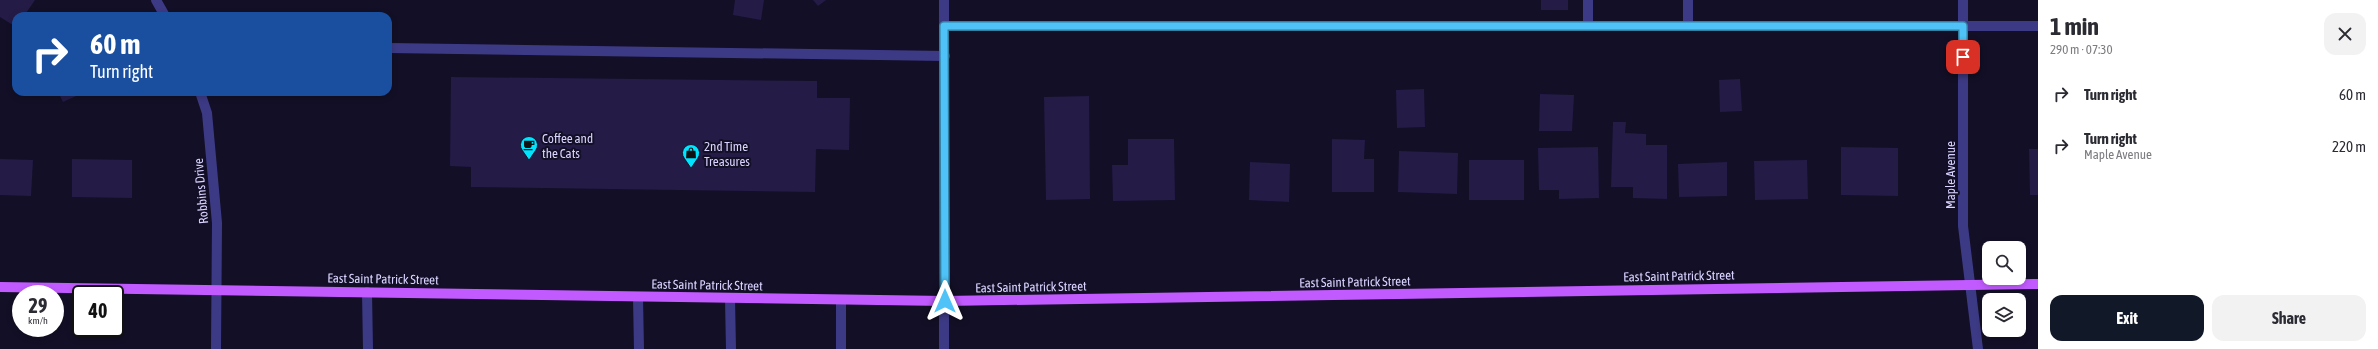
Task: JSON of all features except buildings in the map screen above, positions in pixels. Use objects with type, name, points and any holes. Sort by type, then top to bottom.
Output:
[{"type":"main road","name":"East Saint Patrick Street","points":[[0,287],[945,301],[2038,284]]},
{"type":"street","points":[[156,0],[163,12]]},
{"type":"street","points":[[944,0],[944,349]]},
{"type":"street","points":[[1588,0],[1588,26]]},
{"type":"street","points":[[1688,0],[1688,26]]},
{"type":"street","name":"Maple Avenue","points":[[1963,0],[1963,226],[1972,284],[1978,349]]},
{"type":"street","points":[[944,26],[2038,26]]},
{"type":"street","points":[[392,48],[944,56]]},
{"type":"street","name":"Robbins Drive","points":[[201,96],[207,113],[217,223],[216,349]]},
{"type":"street","points":[[367,292],[368,349]]},
{"type":"street","points":[[638,297],[639,349]]},
{"type":"street","points":[[730,298],[730,349]]},
{"type":"street","points":[[841,300],[841,349]]},
{"type":"place","name":"Coffee and the Cats","points":[[529,160]]},
{"type":"place","name":"2nd Time Treasures","points":[[691,168]]},
{"type":"route","points":[[945,301],[944,26],[1963,26],[1963,57]]}]
